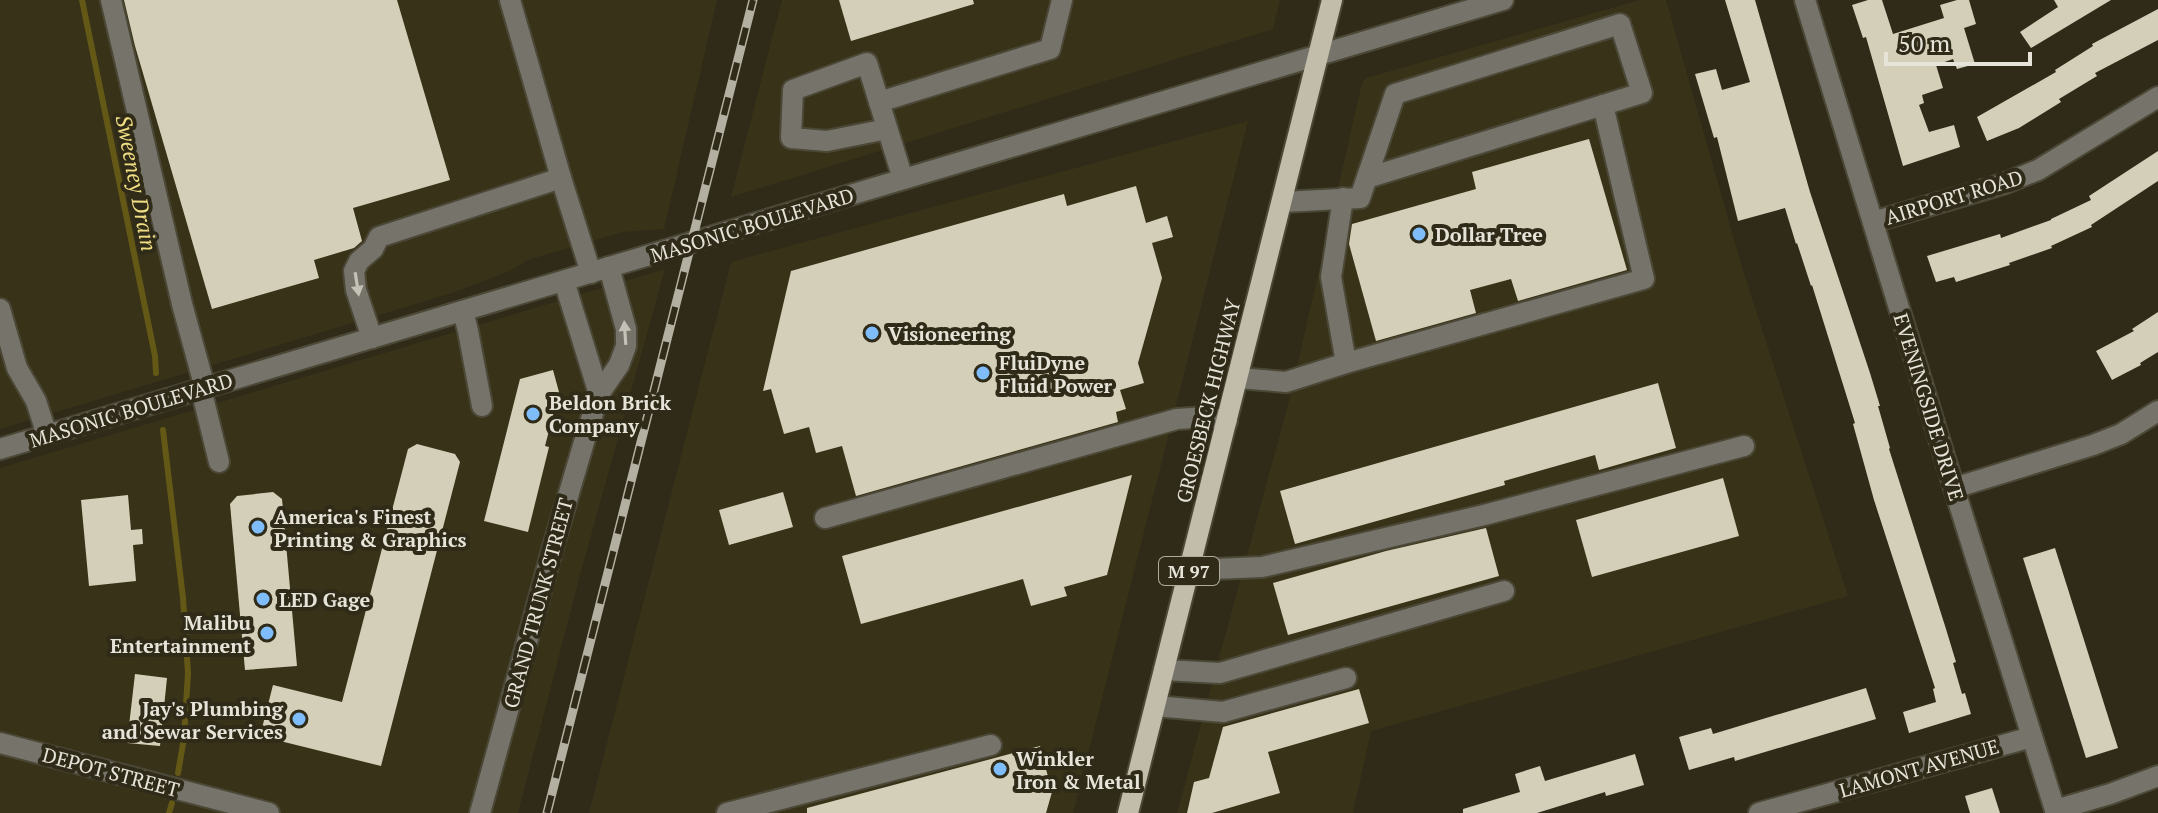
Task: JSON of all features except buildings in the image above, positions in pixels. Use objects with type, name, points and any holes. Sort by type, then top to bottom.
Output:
[{"type":"main road","name":"GROESBECK HIGHWAY","points":[[1128,813],[1332,0]]},
{"type":"street","points":[[111,0],[219,462]]},
{"type":"street","name":"GRAND TRUNK STREET","points":[[480,813],[553,547],[599,394],[619,365],[627,338],[626,329],[561,178],[510,0]]},
{"type":"street","points":[[879,102],[1050,49],[1062,0]]},
{"type":"street","name":"MASONIC BOULEVARD","points":[[0,449],[1503,0]]},
{"type":"street","name":"EVENINGSIDE DRIVE","points":[[1805,0],[2056,812]]},
{"type":"street","points":[[1283,202],[1360,198],[1395,94],[1620,24],[1642,93],[1367,178]]},
{"type":"street","points":[[887,129],[827,141],[791,138],[793,90],[867,63],[903,179]]},
{"type":"street","name":"AIRPORT ROAD","points":[[1873,222],[2003,184],[2038,170],[2158,97]]},
{"type":"street","points":[[1238,378],[1286,382],[1644,279],[1603,105]]},
{"type":"street","points":[[372,338],[356,290],[354,271],[379,237],[561,178]]},
{"type":"street","points":[[1343,198],[1331,277],[1346,363]]},
{"type":"street","points":[[564,281],[599,394]]},
{"type":"street","points":[[0,309],[17,368],[36,401],[47,435]]},
{"type":"street","points":[[463,311],[482,406]]},
{"type":"street","points":[[1954,488],[2093,445],[2121,434],[2158,411]]},
{"type":"street","points":[[825,518],[1177,419],[1208,417],[1227,421]]},
{"type":"street","points":[[1189,570],[1262,567],[1484,515],[1744,446]]},
{"type":"street","points":[[1164,670],[1220,673],[1504,591]]},
{"type":"street","points":[[1155,706],[1223,712],[1346,678]]},
{"type":"street","name":"LAMONT AVENUE","points":[[1759,813],[2032,737]]},
{"type":"street","name":"DEPOT STREET","points":[[0,743],[269,813]]},
{"type":"street","points":[[727,813],[991,745]]},
{"type":"street","points":[[2056,812],[2158,776]]},
{"type":"shaded area","points":[[0,0],[717,0],[664,229],[624,232],[528,260],[510,271],[452,293],[0,429]]},
{"type":"shaded area","points":[[782,0],[1280,0],[1273,29],[731,197]]},
{"type":"shaded area","points":[[1640,0],[1666,0],[1741,264],[1848,596],[1371,731],[1353,813],[1177,813],[1290,397],[1362,83],[1366,78]]},
{"type":"shaded area","points":[[1248,121],[1073,813],[589,813],[731,262]]},
{"type":"shaded area","points":[[665,269],[518,813],[0,813],[0,468]]},
{"type":"waterway","name":"Sweeney Drain","points":[[82,0],[156,373]]},
{"type":"waterway","name":"Sweeney Drain","points":[[163,430],[183,598],[188,673],[184,738],[178,773]]},
{"type":"waterway","name":"Sweeney Drain","points":[[169,813],[172,803]]},
{"type":"railway","points":[[547,813],[753,0]]},
{"type":"place","name":"Dollar Tree","points":[[1419,234]]},
{"type":"place","name":"Visioneering","points":[[872,333]]},
{"type":"place","name":"FluiDyne Fluid Power","points":[[983,373]]},
{"type":"place","name":"Beldon Brick Company","points":[[533,414]]},
{"type":"place","name":"America's Finest Printing & Graphics","points":[[258,527]]},
{"type":"place","name":"LED Gage","points":[[263,599]]},
{"type":"place","name":"Malibu Entertainment","points":[[267,633]]},
{"type":"place","name":"Jay's Plumbing and Sewar Services","points":[[299,719]]},
{"type":"place","name":"Winkler Iron & Metal","points":[[1000,769]]}]
